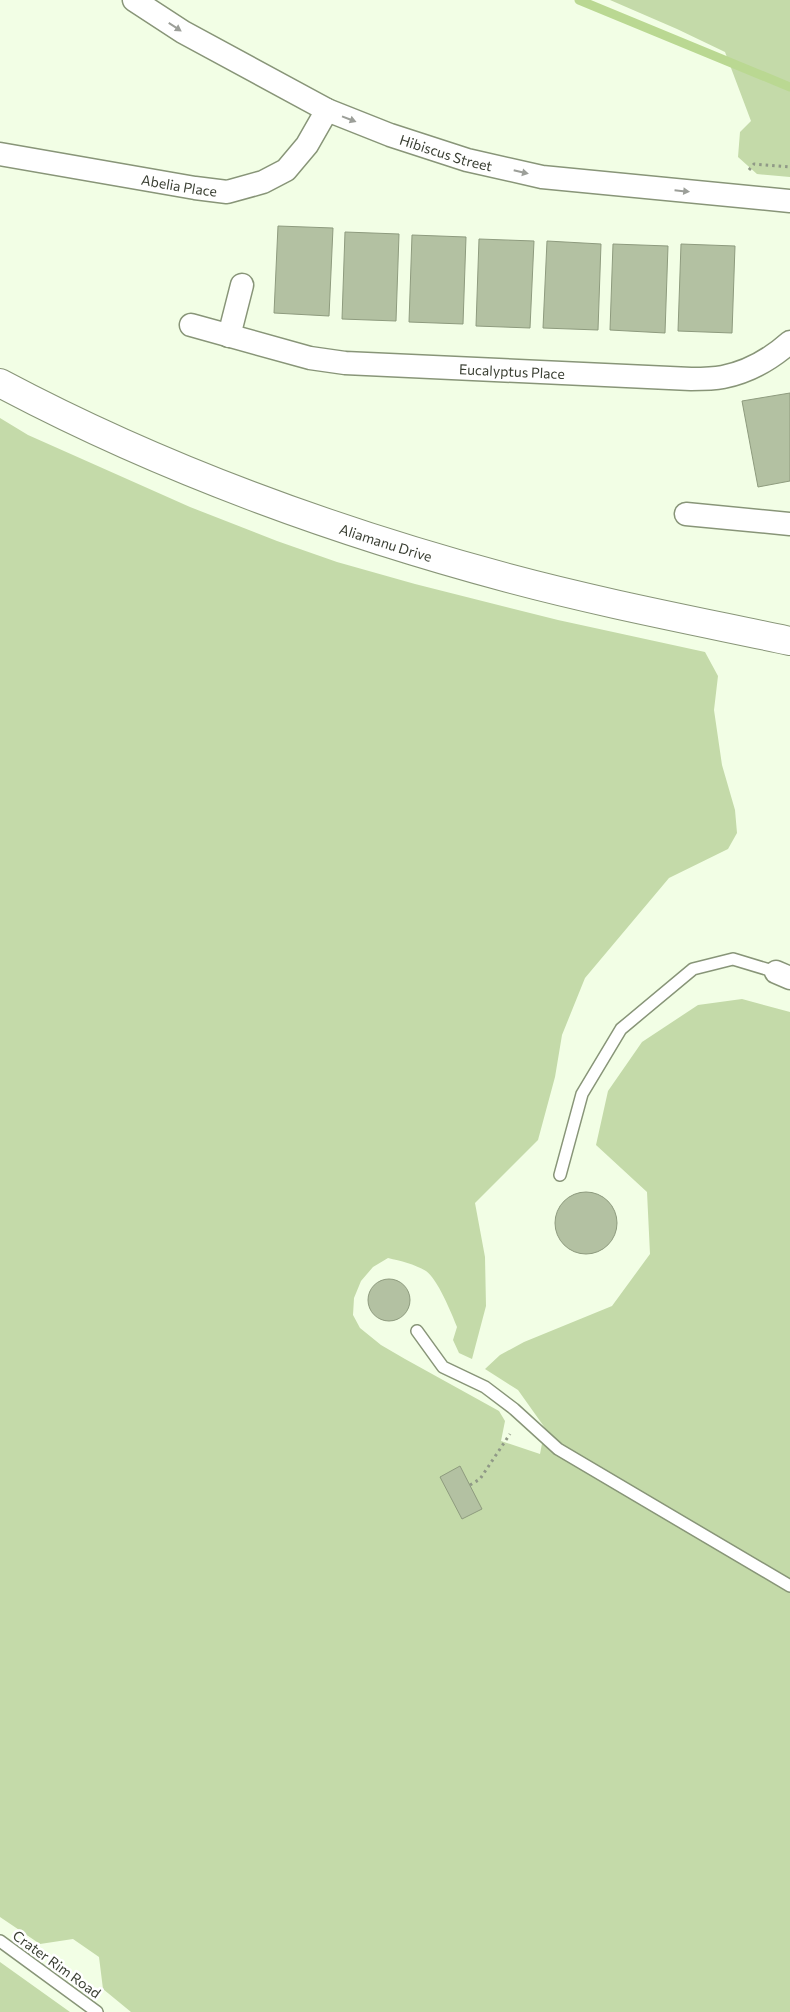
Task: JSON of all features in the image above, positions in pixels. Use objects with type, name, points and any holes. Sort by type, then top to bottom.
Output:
[{"type":"street","name":"Hibiscus Street","points":[[134,0],[183,32],[327,110],[390,135],[467,160],[542,177],[790,201]]},
{"type":"street","name":"Abelia Place","points":[[0,154],[194,188],[227,192],[263,182],[286,170],[307,145],[327,110]]},
{"type":"street","points":[[229,336],[242,285]]},
{"type":"street","name":"Eucalyptus Place","points":[[191,325],[310,358],[345,363],[691,379],[724,377],[753,367],[779,352],[790,342]]},
{"type":"street","name":"Aliamanu Drive","points":[[0,383],[37,403],[161,460],[271,504],[345,530],[510,579],[650,612],[790,641]]},
{"type":"street","points":[[686,514],[790,524]]},
{"type":"lane","points":[[560,1175],[582,1094],[621,1028],[693,969],[733,959],[783,975]]},
{"type":"lane","points":[[417,1331],[443,1367],[484,1387],[514,1409],[558,1449],[790,1586]]},
{"type":"lane","name":"Crater Rim Road","points":[[0,1941],[97,2012]]},
{"type":"path","points":[[745,174],[754,164],[790,167]]},
{"type":"path","points":[[470,1485],[480,1479],[504,1441]]},
{"type":"green space","points":[[610,0],[790,0],[790,177],[757,174],[738,157],[740,132],[751,121],[725,52]]},
{"type":"green space","points":[[0,418],[28,435],[190,507],[277,541],[337,562],[415,584],[558,620],[705,652],[718,676],[714,710],[722,765],[735,810],[737,833],[728,849],[669,878],[585,978],[562,1035],[555,1077],[538,1140],[475,1203],[485,1257],[486,1306],[472,1359],[459,1353],[453,1340],[457,1327],[435,1281],[426,1271],[412,1265],[388,1258],[373,1267],[361,1281],[354,1298],[353,1315],[360,1328],[381,1345],[499,1411],[505,1421],[501,1441],[540,1454],[545,1428],[518,1390],[485,1369],[500,1355],[524,1342],[612,1306],[650,1254],[647,1192],[596,1145],[608,1091],[642,1042],[698,1005],[742,999],[790,1012],[790,2012],[131,2012],[103,1989],[99,1957],[73,1939],[40,1944],[0,1917]]},
{"type":"green space","points":[[0,1962],[70,2012],[0,2012]]},
{"type":"building","points":[[278,226],[333,228],[329,316],[274,313]]},
{"type":"building","points":[[345,232],[399,234],[396,321],[342,319]]},
{"type":"building","points":[[412,235],[466,237],[463,324],[409,322]]},
{"type":"building","points":[[479,239],[534,241],[530,328],[476,326]]},
{"type":"building","points":[[547,241],[601,244],[598,330],[543,328]]},
{"type":"building","points":[[613,244],[668,246],[665,333],[610,330]]},
{"type":"building","points":[[681,244],[735,246],[732,333],[678,331]]},
{"type":"building","points":[[790,393],[790,481],[758,487],[742,401]]},
{"type":"building","points":[[580,1192],[592,1192],[608,1201],[615,1211],[617,1223],[615,1235],[608,1245],[592,1254],[580,1254],[569,1249],[560,1240],[555,1229],[555,1217],[560,1206],[569,1197]]},
{"type":"building","points":[[393,1279],[401,1282],[407,1288],[410,1300],[407,1312],[401,1318],[385,1321],[377,1318],[371,1312],[368,1296],[371,1288],[377,1282]]},
{"type":"building","points":[[460,1466],[482,1509],[462,1519],[440,1477]]},
{"type":"waterway","points":[[579,0],[790,87]]}]
